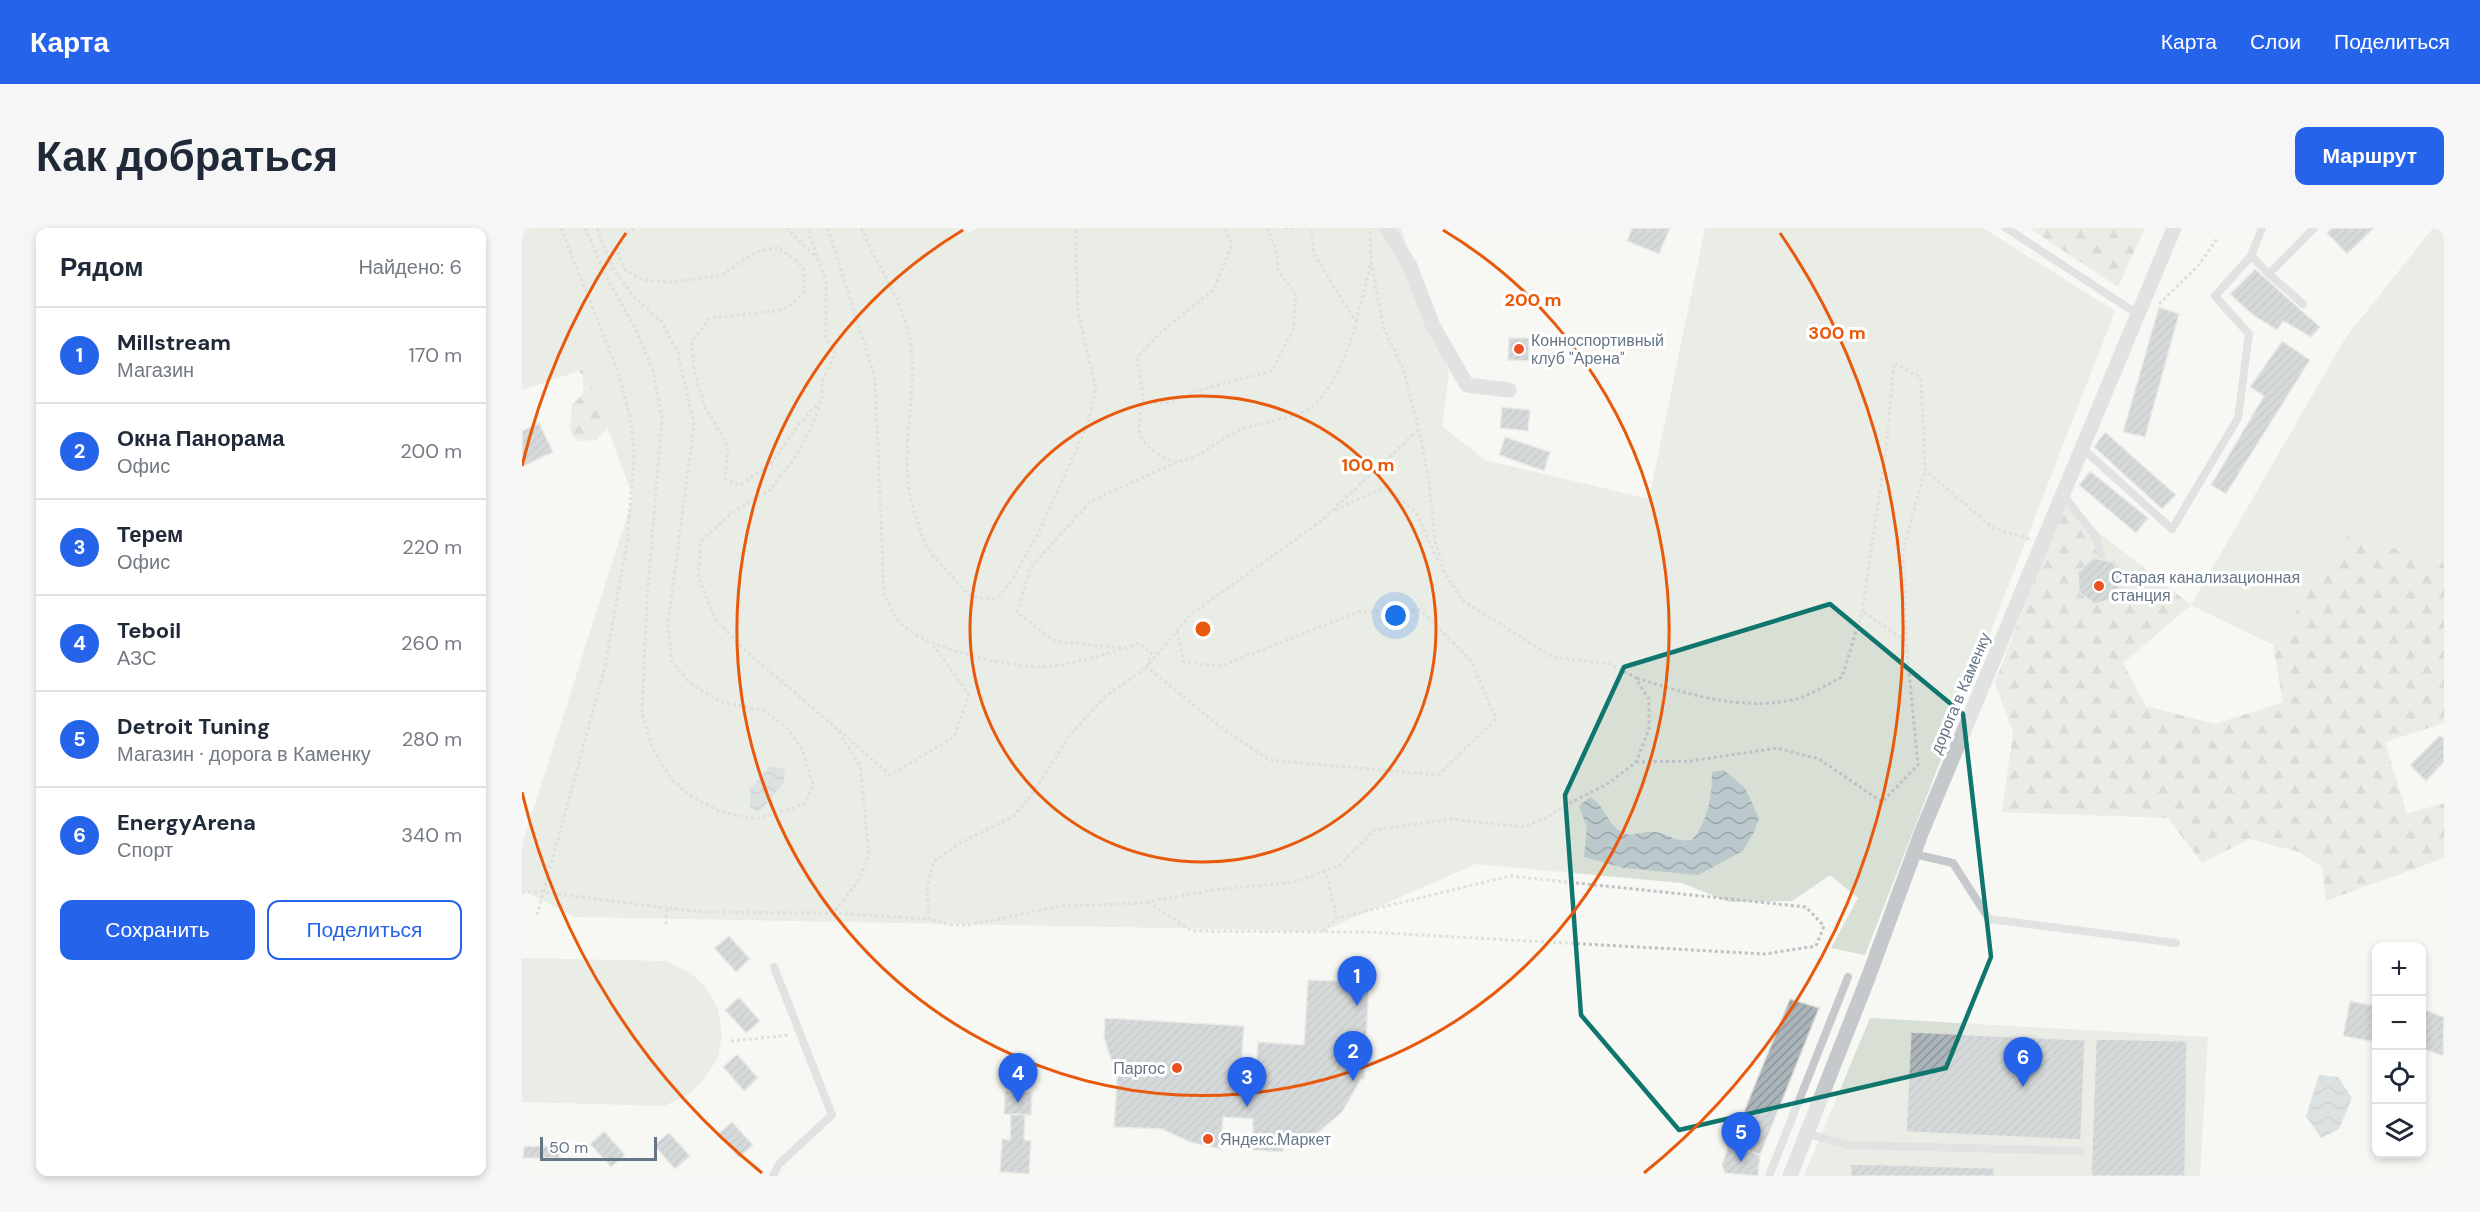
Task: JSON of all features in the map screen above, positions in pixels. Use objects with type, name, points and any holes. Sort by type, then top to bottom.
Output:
[{"type":"street","points":[[1387,228],[1410,266],[1433,326],[1467,385],[1509,390]]},
{"type":"street","name":"дорога в Каменку","points":[[1790,1176],[1809,1134],[1914,854],[2174,228]]},
{"type":"lane","points":[[2006,228],[2139,315]]},
{"type":"lane","points":[[2082,448],[2172,529],[2238,418],[2248,334],[2215,296],[2251,256],[2262,228]]},
{"type":"lane","points":[[2269,274],[2314,228]]},
{"type":"lane","points":[[2251,256],[2303,304]]},
{"type":"lane","points":[[2062,495],[2096,537],[2101,554]]},
{"type":"lane","points":[[1914,854],[1953,863],[1989,919],[2176,943]]},
{"type":"lane","points":[[773,1176],[779,1164],[832,1115],[774,967]]},
{"type":"lane","points":[[1769,1176],[1848,977]]},
{"type":"lane","points":[[1809,1134],[1848,1145],[2081,1151]]},
{"type":"path","points":[[537,915],[604,671],[627,543],[634,457],[631,421],[619,374],[561,228]]},
{"type":"path","points":[[585,228],[606,276],[635,328],[653,371],[662,418],[647,599],[642,713],[652,747],[671,779],[692,797],[721,812],[757,819],[785,811],[805,804],[813,785],[803,751],[789,730],[764,710],[724,702],[692,685],[672,662],[668,623],[673,576],[683,522],[692,416],[678,353],[661,321],[635,298],[613,269],[597,228]]},
{"type":"path","points":[[634,228],[624,235],[618,254],[625,270],[643,280],[690,281],[720,276],[754,253],[778,247],[803,267],[805,291],[789,306],[775,310],[710,318],[692,341],[693,369],[704,405],[728,447],[725,479],[740,485],[771,464],[798,425],[822,399]]},
{"type":"path","points":[[786,228],[819,261]]},
{"type":"path","points":[[807,228],[826,281],[826,338],[835,353],[822,382],[822,399],[809,432],[770,490],[733,512],[701,540],[698,577],[716,620],[747,651],[890,775],[954,737],[969,695],[934,645]]},
{"type":"path","points":[[828,228],[875,378],[884,595],[900,623],[934,645],[1014,664],[1053,666],[1124,649],[1139,643],[1151,653],[1147,667]]},
{"type":"path","points":[[861,228],[904,318],[911,344],[912,373],[906,446],[907,488],[916,517],[928,548],[964,591],[981,600],[998,598],[1013,578],[1038,534],[1087,426],[1096,390],[1078,311],[1075,228]]},
{"type":"path","points":[[1177,462],[1156,454],[1141,438],[1139,412],[1144,402],[1137,357],[1161,332],[1214,289],[1232,245],[1225,228]]},
{"type":"path","points":[[1144,402],[1170,403],[1196,391],[1272,371],[1293,330],[1296,295],[1278,270],[1276,249],[1267,228]]},
{"type":"path","points":[[1285,228],[1296,228]]},
{"type":"path","points":[[1311,228],[1314,254],[1356,322]]},
{"type":"path","points":[[1370,228],[1371,261],[1383,326],[1403,368],[1419,429],[1429,482],[1435,541],[1443,570]]},
{"type":"path","points":[[2139,315],[2165,300],[2197,267],[2217,239]]},
{"type":"path","points":[[1124,649],[1054,641],[1017,612],[1031,567],[1091,501],[1177,462],[1200,456],[1238,431],[1309,408],[1328,388],[1352,341],[1371,261]]},
{"type":"path","points":[[1330,512],[1385,487],[1416,512],[1443,570],[1462,600],[1551,657],[1609,664],[1635,677],[1691,696],[1755,703],[1797,699],[1842,677],[1862,612],[1886,450],[1894,363],[1921,378],[1925,470],[1903,550],[1906,641],[1918,765],[1882,802],[1819,759],[1777,748],[1691,761],[1636,762]]},
{"type":"path","points":[[929,919],[927,888],[934,861],[962,842],[1012,817],[1030,797],[1071,735],[1106,696],[1147,667],[1190,615],[1330,512],[1419,429]]},
{"type":"path","points":[[1925,470],[1993,528],[2042,543]]},
{"type":"path","points":[[1147,667],[1223,729],[1269,760],[1438,775],[1496,719],[1471,661],[1421,610],[1358,612],[1221,666],[1184,662],[1177,631]]},
{"type":"path","points":[[1862,612],[1906,641]]},
{"type":"path","points":[[522,892],[543,892],[705,912],[833,913],[929,919],[950,925],[968,925],[1061,906],[1148,902],[1213,890],[1294,882],[1339,866],[1374,830],[1450,819],[1522,826],[1544,819],[1609,783],[1636,762],[1649,729],[1649,699],[1635,677]]},
{"type":"path","points":[[833,913],[859,880],[869,853],[860,765],[835,727]]},
{"type":"path","points":[[1326,871],[1337,918]]},
{"type":"path","points":[[1148,902],[1192,931],[1323,931],[1765,954],[1816,946],[1824,926],[1806,907],[1510,876],[1337,918],[1323,931]]},
{"type":"path","points":[[666,924],[668,908]]},
{"type":"path","points":[[731,1041],[801,1034]]},
{"type":"highlighted area","points":[[1830,604],[1963,714],[1991,957],[1946,1068],[1679,1130],[1581,1015],[1565,795],[1624,667]]},
{"type":"green space","points":[[522,228],[965,228],[969,233],[977,228],[1401,228],[1449,373],[1442,426],[1485,460],[1649,499],[1705,228],[1983,228],[2115,311],[1865,955],[1831,948],[1858,898],[1830,875],[1792,901],[1729,902],[1682,883],[1476,864],[1323,931],[575,917],[522,890],[522,845],[633,497],[538,241],[585,369],[522,390]]},
{"type":"green space","points":[[540,228],[623,410],[597,440],[580,441],[573,437],[570,429],[572,405],[583,394],[583,378],[567,349],[534,242]]},
{"type":"green space","points":[[2029,228],[2145,228],[2118,287]]},
{"type":"green space","points":[[2433,228],[2444,228],[2444,563],[2348,534],[2273,645],[2191,605],[2346,337]]},
{"type":"green space","points":[[2064,505],[2191,605],[2123,663],[2146,706],[2215,724],[2283,702],[2273,645],[2348,534],[2444,563],[2444,723],[2385,742],[2407,814],[2444,803],[2444,858],[2326,901],[2322,867],[2299,852],[2249,839],[2202,863],[2168,818],[2002,812],[2013,733],[1995,682]]},
{"type":"green space","points":[[522,958],[666,961],[689,972],[706,987],[718,1009],[722,1034],[718,1058],[704,1079],[688,1095],[664,1106],[522,1102]]},
{"type":"green space","points":[[1870,1018],[2208,1037],[2200,1176],[1804,1176]]},
{"type":"water","points":[[770,766],[785,769],[784,782],[759,812],[750,808],[750,789]]},
{"type":"water","points":[[1724,770],[1745,788],[1759,818],[1743,851],[1698,875],[1624,868],[1584,857],[1587,828],[1579,806],[1590,797],[1599,804],[1614,826],[1623,833],[1655,832],[1675,839],[1692,840],[1702,825],[1708,808],[1712,772]]},
{"type":"water","points":[[2319,1075],[2338,1077],[2352,1098],[2339,1129],[2321,1138],[2306,1116]]},
{"type":"building","points":[[1632,228],[1670,228],[1659,254],[1627,241]]},
{"type":"building","points":[[2332,228],[2374,228],[2347,254],[2327,233]]},
{"type":"building","points":[[2255,269],[2320,327],[2311,337],[2283,321],[2277,330],[2253,315],[2230,294]]},
{"type":"building","points":[[2159,307],[2179,314],[2145,437],[2123,432]]},
{"type":"building","name":"Конноспортивный клуб \"Арена\"","points":[[1509,338],[1529,338],[1529,361],[1508,360]]},
{"type":"building","points":[[2282,341],[2310,360],[2226,494],[2211,485],[2264,396],[2250,387]]},
{"type":"building","points":[[1502,407],[1530,410],[1528,431],[1500,428]]},
{"type":"building","points":[[539,423],[553,452],[522,467],[522,431]]},
{"type":"building","points":[[2105,432],[2176,495],[2162,509],[2094,447]]},
{"type":"building","points":[[1505,437],[1550,452],[1544,471],[1499,455]]},
{"type":"building","points":[[2090,471],[2148,518],[2136,533],[2079,485]]},
{"type":"building","name":"Старая канализационная станция","points":[[2093,558],[2113,562],[2123,580],[2115,598],[2095,604],[2079,592],[2078,572]]},
{"type":"building","points":[[2440,735],[2444,739],[2444,762],[2426,781],[2410,765]]},
{"type":"building","points":[[729,936],[750,959],[736,972],[714,948]]},
{"type":"building","name":"Паргос","points":[[1339,978],[1342,981],[1369,983],[1364,1079],[1361,1079],[1342,1112],[1315,1135],[1283,1148],[1283,1152],[1252,1150],[1253,1119],[1223,1117],[1221,1149],[1190,1142],[1162,1129],[1114,1127],[1117,1079],[1104,1037],[1105,1018],[1244,1026],[1241,1071],[1256,1072],[1258,1042],[1304,1045],[1308,980],[1336,981]]},
{"type":"building","points":[[739,997],[760,1021],[746,1033],[725,1010]]},
{"type":"building","points":[[1790,999],[1819,1008],[1760,1155],[1731,1144]]},
{"type":"building","points":[[2350,1001],[2372,1005],[2372,1041],[2343,1036]]},
{"type":"building","points":[[2426,1010],[2444,1017],[2443,1056],[2426,1050]]},
{"type":"building","points":[[1911,1032],[2085,1040],[2081,1140],[1906,1132]]},
{"type":"building","points":[[2096,1039],[2187,1041],[2185,1176],[2091,1176]]},
{"type":"building","points":[[737,1054],[758,1078],[744,1091],[723,1067]]},
{"type":"building","points":[[1005,1091],[1032,1092],[1031,1115],[1004,1114]]},
{"type":"building","points":[[1011,1114],[1025,1115],[1024,1140],[1031,1141],[1029,1174],[1000,1172],[1002,1139],[1010,1140]]},
{"type":"building","points":[[732,1122],[753,1145],[739,1158],[718,1134]]},
{"type":"building","points":[[604,1131],[625,1155],[611,1167],[590,1144]]},
{"type":"building","points":[[669,1133],[690,1156],[675,1169],[654,1145]]},
{"type":"building","points":[[1729,1143],[1760,1155],[1758,1176],[1725,1173],[1722,1165]]},
{"type":"building","points":[[524,1146],[559,1147],[559,1158],[523,1158]]},
{"type":"building","points":[[1851,1164],[1994,1168],[1994,1176],[1851,1176]]},
{"type":"place","name":"Конноспортивный клуб \"Арена\"","points":[[1519,349]]},
{"type":"place","name":"Старая канализационная станция","points":[[2099,586]]},
{"type":"place","name":"Millstream","points":[[1357,1006]]},
{"type":"place","name":"Паргос","points":[[1177,1068]]},
{"type":"place","name":"Окна Панорама","points":[[1353,1081]]},
{"type":"place","name":"EnergyArena","points":[[2023,1087]]},
{"type":"place","name":"Teboil","points":[[1018,1103]]},
{"type":"place","name":"Терем","points":[[1247,1107]]},
{"type":"place","name":"Яндекс.Маркет","points":[[1208,1139]]},
{"type":"place","name":"Detroit Tuning","points":[[1741,1162]]}]
